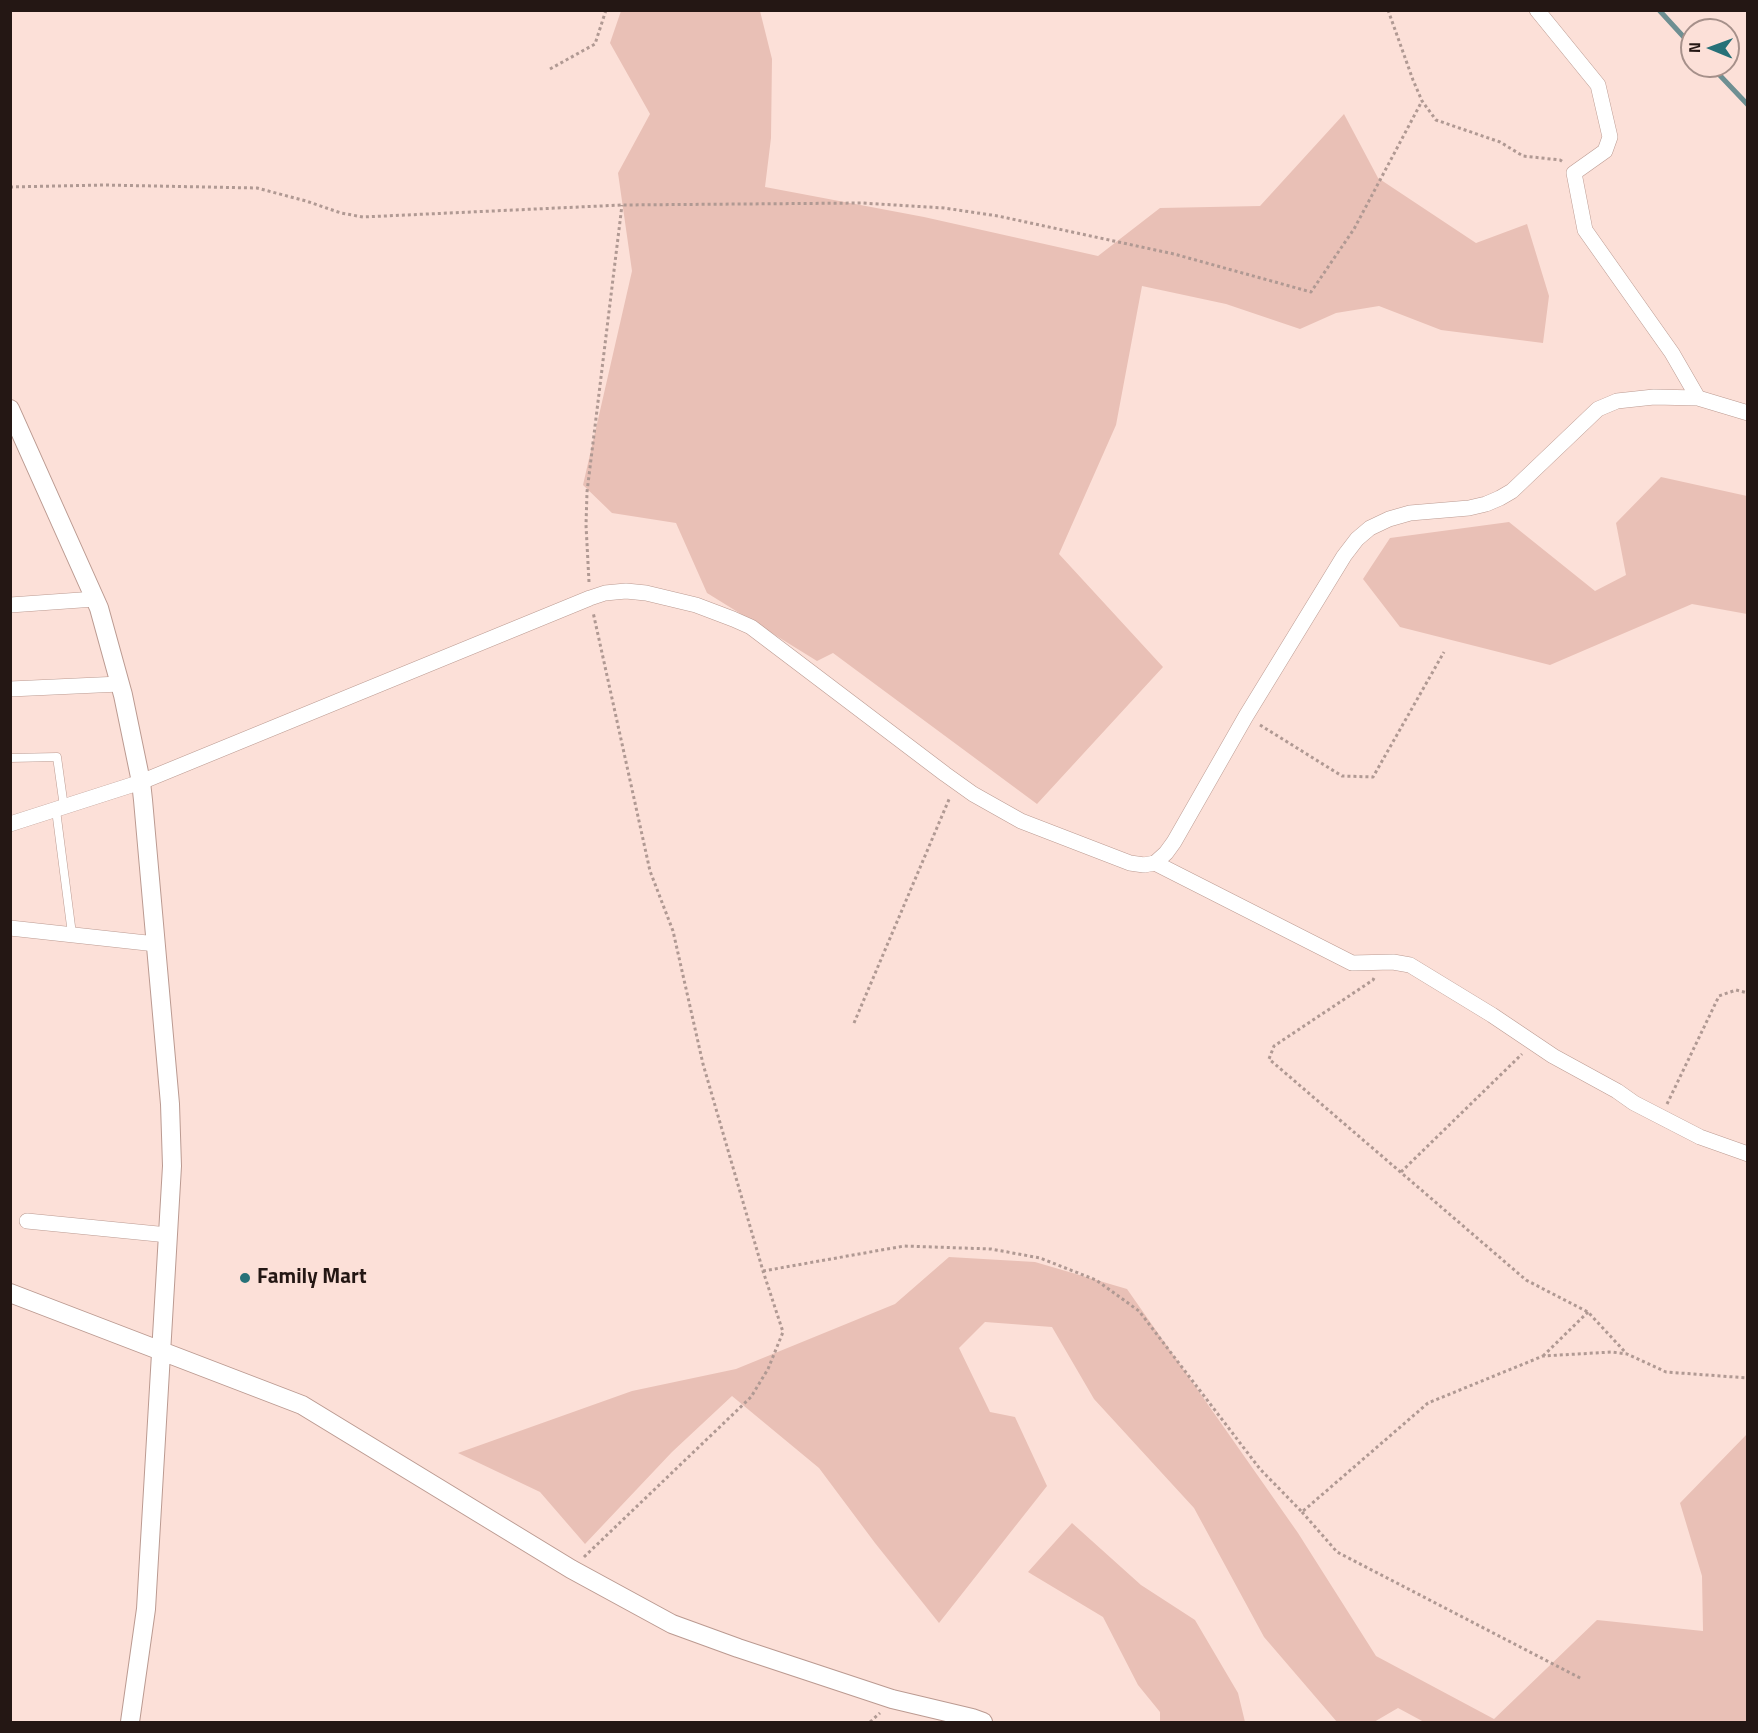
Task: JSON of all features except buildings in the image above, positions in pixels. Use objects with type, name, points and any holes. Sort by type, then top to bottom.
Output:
[{"type":"street","points":[[1537,10],[1598,85],[1610,137],[1605,151],[1574,172],[1585,230],[1672,353],[1698,398]]},
{"type":"street","points":[[10,824],[141,782],[590,598],[605,593],[626,591],[646,593],[696,605],[751,627],[973,794],[1022,821],[1130,863],[1144,865],[1155,863],[1174,842],[1246,716],[1344,556],[1357,539],[1370,528],[1410,513],[1469,508],[1500,498],[1512,490],[1598,409],[1617,401],[1654,397],[1698,398],[1748,413]]},
{"type":"street","points":[[10,409],[99,608],[120,684],[141,782],[156,944],[170,1104],[172,1166],[146,1609],[130,1722]]},
{"type":"street","points":[[10,605],[95,599]]},
{"type":"street","points":[[10,689],[120,684]]},
{"type":"street","points":[[1155,863],[1352,963],[1393,962],[1410,965],[1492,1015],[1553,1056],[1661,1117],[1700,1137],[1748,1154]]},
{"type":"street","points":[[10,928],[156,944]]},
{"type":"street","points":[[27,1221],[168,1236]]},
{"type":"street","points":[[10,1293],[302,1405],[571,1569],[672,1624],[892,1699],[983,1722]]},
{"type":"lane","points":[[10,758],[57,757],[72,934]]},
{"type":"path","points":[[550,69],[595,44],[606,10]]},
{"type":"path","points":[[1388,10],[1422,101],[1436,120],[1500,142],[1523,156],[1560,160],[1574,172]]},
{"type":"path","points":[[10,188],[104,185],[257,188],[341,213],[363,217],[622,205],[862,203],[944,208],[998,216],[1174,254],[1311,292],[1354,229],[1422,101]]},
{"type":"path","points":[[571,1569],[751,1397],[768,1369],[783,1332],[703,1064],[674,931],[650,871],[590,598],[586,525],[587,492],[622,205]]},
{"type":"path","points":[[1246,716],[1342,776],[1373,777],[1444,652]]},
{"type":"path","points":[[854,1023],[956,782]]},
{"type":"path","points":[[1382,962],[1373,980],[1274,1046],[1269,1059],[1526,1280],[1588,1312],[1627,1354]]},
{"type":"path","points":[[1661,1117],[1719,996],[1736,990],[1748,993]]},
{"type":"path","points":[[1401,1172],[1533,1042]]},
{"type":"path","points":[[763,1271],[904,1246],[926,1246],[991,1249],[1040,1258],[1096,1280],[1139,1311],[1260,1469],[1337,1552],[1582,1679]]},
{"type":"path","points":[[1543,1356],[1588,1312]]},
{"type":"path","points":[[1302,1512],[1428,1403],[1543,1356],[1612,1352],[1627,1354],[1666,1372],[1748,1378]]},
{"type":"shaded area","points":[[621,11],[760,11],[772,59],[771,138],[765,187],[924,217],[1098,256],[1160,208],[1260,206],[1344,114],[1378,178],[1476,243],[1527,224],[1549,296],[1543,343],[1441,330],[1379,306],[1336,313],[1300,329],[1226,304],[1142,286],[1116,425],[1059,554],[1163,667],[1037,804],[833,653],[817,661],[707,593],[676,523],[612,513],[583,485],[632,271],[618,173],[650,114],[610,43]]},
{"type":"shaded area","points":[[1661,477],[1747,496],[1747,614],[1692,604],[1550,665],[1400,627],[1363,579],[1390,538],[1509,522],[1595,591],[1626,575],[1616,523]]},
{"type":"shaded area","points":[[949,1257],[1035,1262],[1127,1289],[1298,1533],[1376,1656],[1494,1719],[1597,1620],[1703,1631],[1702,1576],[1680,1503],[1747,1434],[1747,1722],[1424,1722],[1398,1708],[1374,1722],[1337,1722],[1264,1637],[1194,1508],[1094,1399],[1052,1327],[985,1322],[959,1348],[990,1412],[1015,1417],[1047,1486],[939,1623],[819,1468],[732,1396],[672,1452],[585,1544],[540,1492],[458,1453],[632,1391],[736,1369],[895,1304]]},
{"type":"shaded area","points":[[1072,1523],[1141,1585],[1195,1620],[1238,1693],[1245,1722],[1160,1722],[1160,1712],[1138,1685],[1103,1617],[1028,1572]]},
{"type":"waterway","points":[[1659,10],[1680,33]]},
{"type":"waterway","points":[[1722,78],[1748,105]]},
{"type":"place","name":"Family Mart","points":[[245,1278]]}]
